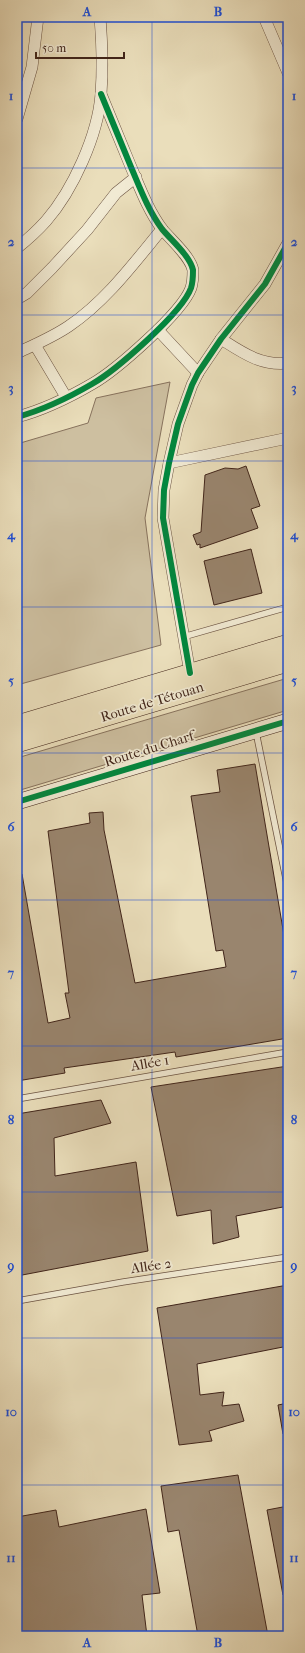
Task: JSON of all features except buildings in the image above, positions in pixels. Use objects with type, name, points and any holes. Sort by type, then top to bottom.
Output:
[{"type":"highway","name":"Route de Tétouan","points":[[17,725],[190,672],[288,644]]},
{"type":"highway","name":"Route de Tétouan","points":[[17,743],[288,662]]},
{"type":"street","points":[[17,119],[32,67],[38,17]]},
{"type":"street","points":[[17,248],[46,221],[60,203],[72,182],[94,134],[101,94],[100,17]]},
{"type":"street","points":[[264,17],[288,73]]},
{"type":"street","points":[[17,417],[37,411],[92,384],[116,367],[158,330],[184,300],[191,289],[193,278],[192,268],[183,253],[162,229],[150,210],[101,94]]},
{"type":"street","points":[[17,299],[27,292],[52,268],[88,230],[116,193],[136,177]]},
{"type":"street","points":[[17,353],[69,326],[94,306],[114,286],[162,229]]},
{"type":"street","points":[[190,672],[163,518],[164,490],[169,463],[182,412],[192,385],[221,339],[265,284],[288,243]]},
{"type":"street","points":[[158,330],[198,374]]},
{"type":"street","points":[[221,339],[259,361],[275,365],[288,363]]},
{"type":"street","points":[[35,345],[66,397]]},
{"type":"street","points":[[169,463],[288,438]]},
{"type":"street","name":"Route du Charf","points":[[17,802],[288,720]]},
{"type":"lane","points":[[184,637],[288,607]]},
{"type":"lane","points":[[256,730],[288,889]]},
{"type":"lane","name":"Allée 1","points":[[17,1099],[288,1052]]},
{"type":"lane","name":"Allée 2","points":[[17,1301],[123,1282],[288,1257]]},
{"type":"shaded area","points":[[170,382],[145,518],[161,645],[17,685],[17,444],[88,423],[96,398]]},
{"type":"shaded area","points":[[288,678],[288,710],[17,791],[17,758]]},
{"type":"cycle path","points":[[17,417],[55,403],[83,389],[116,367],[162,326],[185,299],[192,286],[193,270],[191,265],[184,254],[162,229],[148,207],[101,94]]},
{"type":"cycle path","points":[[190,673],[163,518],[164,490],[169,463],[178,424],[192,385],[198,373],[221,339],[265,284],[288,243]]},
{"type":"cycle path","points":[[17,802],[288,721]]}]
